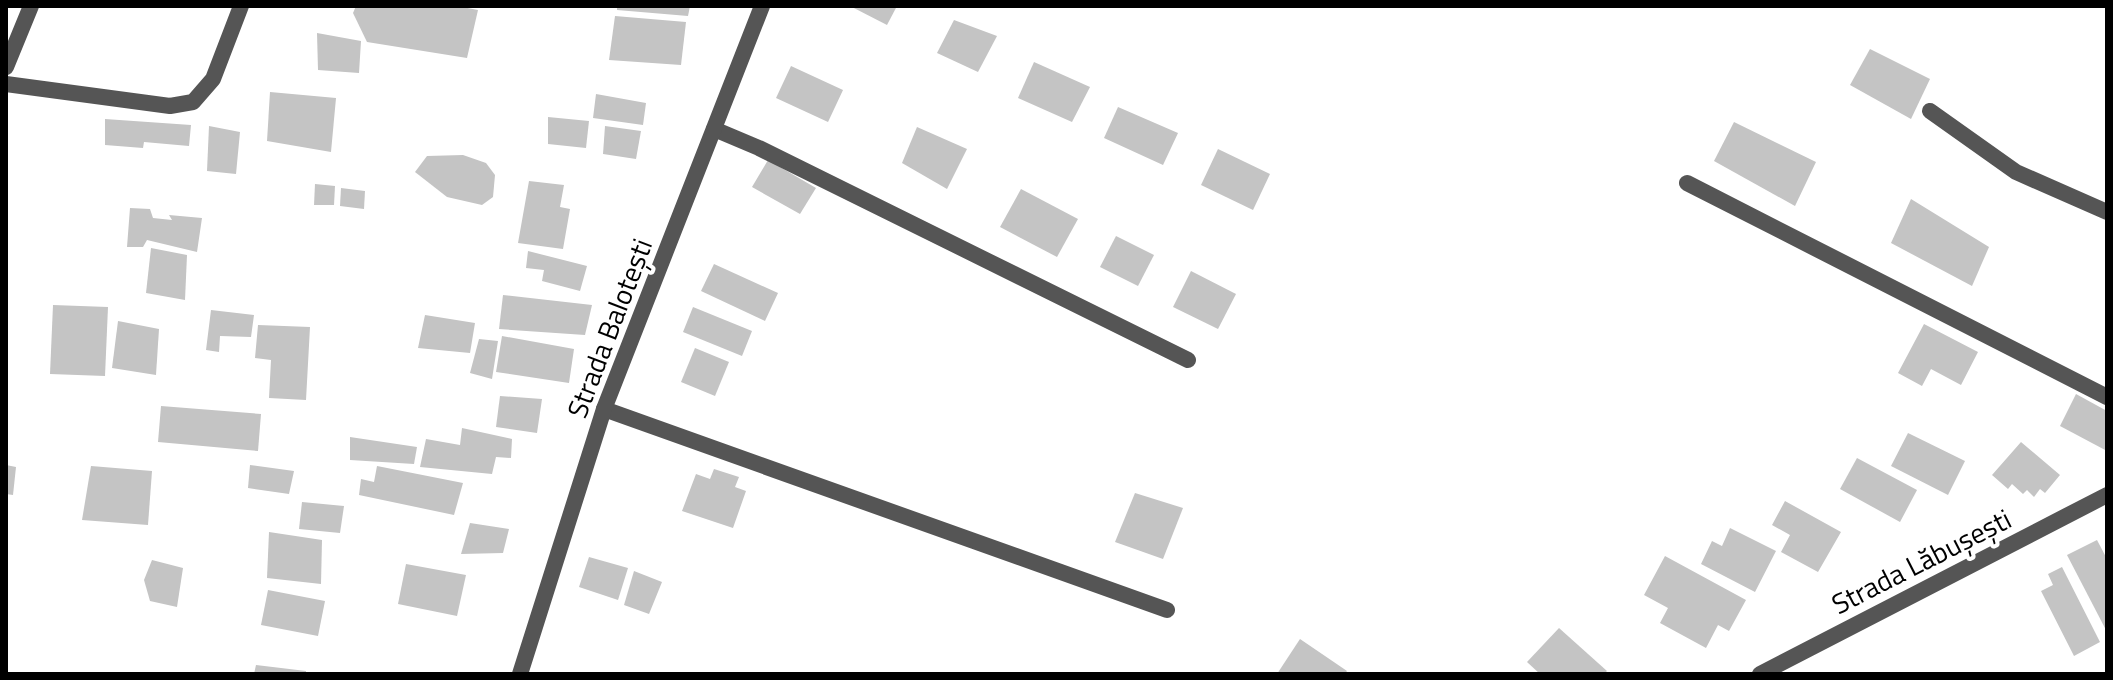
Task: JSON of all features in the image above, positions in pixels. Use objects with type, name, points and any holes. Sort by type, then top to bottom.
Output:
[{"type":"street","points":[[6,67],[31,6]]},
{"type":"street","points":[[6,84],[170,106],[193,102],[213,79],[241,6]]},
{"type":"street","name":"Strada Balotești","points":[[520,674],[604,409],[762,6]]},
{"type":"street","points":[[1930,111],[2016,172],[2107,212]]},
{"type":"street","points":[[714,129],[759,148],[1188,360]]},
{"type":"street","points":[[1687,183],[2107,397]]},
{"type":"street","points":[[604,409],[1167,610]]},
{"type":"street","name":"Strada Lăbușești","points":[[1760,674],[2107,495]]},
{"type":"building","points":[[356,6],[457,6],[478,10],[467,58],[367,42],[353,13]]},
{"type":"building","points":[[617,6],[690,6],[688,16],[617,10]]},
{"type":"building","points":[[850,6],[897,6],[887,25]]},
{"type":"building","points":[[615,16],[686,22],[681,65],[609,60]]},
{"type":"building","points":[[954,20],[997,36],[978,72],[937,53]]},
{"type":"building","points":[[317,33],[361,41],[359,73],[318,70]]},
{"type":"building","points":[[1870,49],[1930,79],[1911,119],[1850,85]]},
{"type":"building","points":[[1034,62],[1090,87],[1072,122],[1018,98]]},
{"type":"building","points":[[791,66],[843,90],[828,122],[776,98]]},
{"type":"building","points":[[270,92],[336,98],[331,152],[267,141]]},
{"type":"building","points":[[596,94],[646,103],[643,125],[593,118]]},
{"type":"building","points":[[1118,107],[1178,133],[1163,165],[1104,138]]},
{"type":"building","points":[[548,117],[589,121],[586,148],[548,144]]},
{"type":"building","points":[[105,119],[191,125],[189,146],[144,142],[143,148],[105,145]]},
{"type":"building","points":[[1734,122],[1816,162],[1795,206],[1714,161]]},
{"type":"building","points":[[209,126],[240,132],[236,174],[207,171]]},
{"type":"building","points":[[605,126],[641,131],[636,159],[603,154]]},
{"type":"building","points":[[917,127],[967,149],[947,189],[902,163]]},
{"type":"building","points":[[1218,149],[1270,174],[1253,210],[1201,185]]},
{"type":"building","points":[[463,155],[486,163],[495,175],[493,197],[482,205],[447,197],[415,172],[427,156]]},
{"type":"building","points":[[768,160],[816,188],[800,214],[752,187]]},
{"type":"building","points":[[529,181],[564,185],[560,207],[570,209],[563,249],[518,243]]},
{"type":"building","points":[[315,184],[335,186],[334,205],[314,205]]},
{"type":"building","points":[[341,188],[365,191],[364,209],[340,206]]},
{"type":"building","points":[[1021,189],[1078,219],[1057,257],[1000,227]]},
{"type":"building","points":[[1911,199],[1989,247],[1972,286],[1891,243]]},
{"type":"building","points":[[130,208],[150,209],[153,218],[172,220],[169,215],[202,218],[197,252],[147,240],[143,247],[127,247]]},
{"type":"building","points":[[1116,236],[1154,255],[1138,286],[1100,267]]},
{"type":"building","points":[[151,248],[187,255],[185,300],[146,293]]},
{"type":"building","points":[[528,251],[587,266],[580,291],[542,281],[544,270],[526,268]]},
{"type":"building","points":[[714,264],[778,293],[765,321],[701,291]]},
{"type":"building","points":[[1191,271],[1236,294],[1218,329],[1173,307]]},
{"type":"building","points":[[503,295],[592,305],[585,335],[499,329]]},
{"type":"building","points":[[53,305],[108,307],[105,376],[50,374]]},
{"type":"building","points":[[693,307],[752,331],[742,356],[683,332]]},
{"type":"building","points":[[211,310],[254,315],[251,337],[220,336],[219,352],[206,350]]},
{"type":"building","points":[[425,315],[475,323],[470,353],[418,348]]},
{"type":"building","points":[[118,321],[159,329],[156,375],[112,368]]},
{"type":"building","points":[[1924,324],[1978,352],[1961,385],[1931,369],[1922,386],[1898,373]]},
{"type":"building","points":[[258,325],[310,327],[306,400],[269,398],[271,360],[255,358]]},
{"type":"building","points":[[502,336],[574,349],[569,383],[496,372]]},
{"type":"building","points":[[479,339],[498,341],[492,379],[470,373]]},
{"type":"building","points":[[695,348],[729,362],[715,396],[681,382]]},
{"type":"building","points":[[2076,394],[2107,411],[2107,451],[2060,426]]},
{"type":"building","points":[[500,396],[542,399],[537,433],[496,427]]},
{"type":"building","points":[[161,406],[261,414],[258,451],[158,442]]},
{"type":"building","points":[[462,428],[512,439],[511,458],[496,457],[492,474],[420,467],[426,439],[460,445]]},
{"type":"building","points":[[1908,433],[1965,461],[1948,495],[1891,466]]},
{"type":"building","points":[[350,437],[417,447],[414,464],[350,460]]},
{"type":"building","points":[[2021,442],[2060,475],[2045,493],[2040,489],[2034,497],[2027,490],[2023,494],[2012,484],[2008,489],[1992,475]]},
{"type":"building","points":[[1857,458],[1917,490],[1900,522],[1840,489]]},
{"type":"building","points":[[6,465],[16,467],[13,495],[6,494]]},
{"type":"building","points":[[250,465],[294,471],[289,494],[248,488]]},
{"type":"building","points":[[91,466],[152,471],[148,525],[82,520]]},
{"type":"building","points":[[377,466],[463,483],[454,515],[359,495],[361,479],[374,482]]},
{"type":"building","points":[[714,469],[739,477],[735,487],[746,491],[733,528],[682,511],[696,474],[710,479]]},
{"type":"building","points":[[1135,493],[1183,508],[1163,559],[1115,542]]},
{"type":"building","points":[[1785,501],[1841,532],[1818,572],[1781,552],[1790,535],[1772,525]]},
{"type":"building","points":[[302,502],[344,506],[340,533],[299,529]]},
{"type":"building","points":[[470,523],[509,529],[503,553],[461,554]]},
{"type":"building","points":[[1730,528],[1776,551],[1755,592],[1701,564],[1712,541],[1722,546]]},
{"type":"building","points":[[269,532],[322,540],[321,584],[267,578]]},
{"type":"building","points":[[2097,540],[2107,559],[2107,632],[2067,555]]},
{"type":"building","points":[[1665,556],[1746,600],[1729,631],[1718,625],[1706,648],[1660,623],[1668,608],[1644,595]]},
{"type":"building","points":[[589,557],[628,568],[618,600],[579,587]]},
{"type":"building","points":[[152,560],[183,568],[177,607],[150,601],[144,580]]},
{"type":"building","points":[[406,564],[466,575],[457,616],[398,604]]},
{"type":"building","points":[[2062,567],[2100,642],[2074,656],[2041,591],[2053,585],[2048,574]]},
{"type":"building","points":[[634,571],[662,582],[649,614],[624,605]]},
{"type":"building","points":[[268,590],[325,601],[318,636],[261,625]]},
{"type":"building","points":[[1559,628],[1607,671],[1604,674],[1540,674],[1527,662]]},
{"type":"building","points":[[1300,639],[1347,671],[1345,674],[1277,674]]},
{"type":"building","points":[[256,665],[306,671],[306,674],[254,674]]}]
